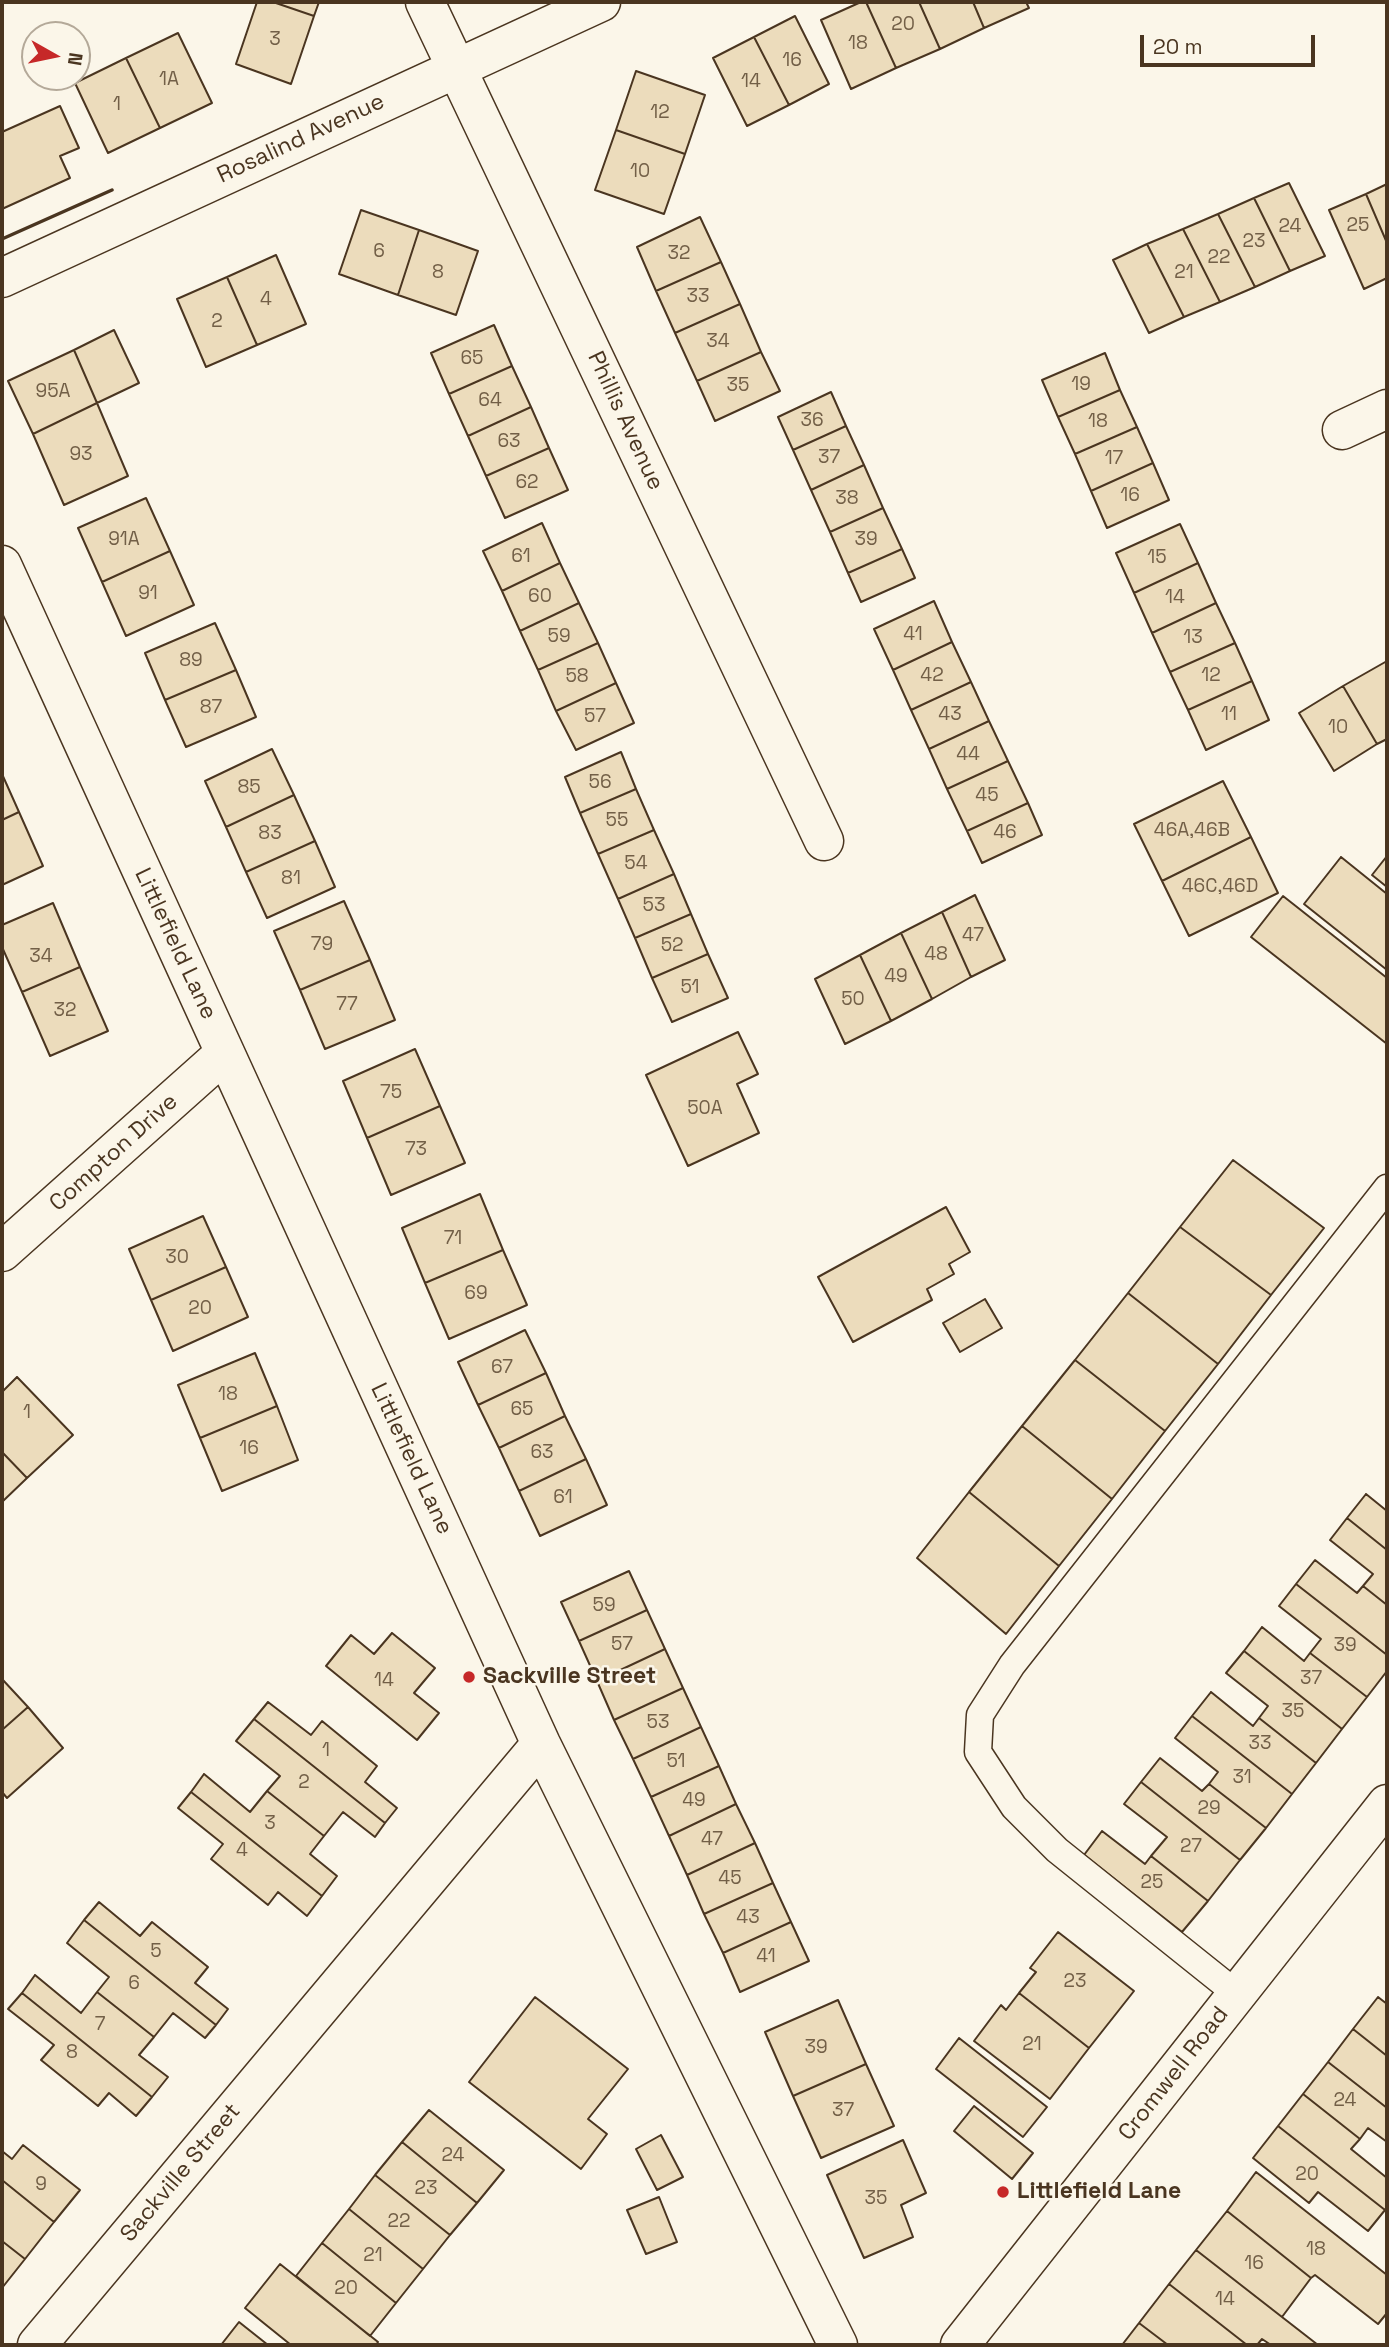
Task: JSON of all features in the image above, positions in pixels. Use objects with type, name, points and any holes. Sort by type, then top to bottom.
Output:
[{"type":"street","name":"Phillis Avenue","points":[[425,2],[824,841]]},
{"type":"street","name":"Rosalind Avenue","points":[[2,278],[601,2]]},
{"type":"street","points":[[1342,429],[1387,409]]},
{"type":"street","name":"Littlefield Lane","points":[[2,565],[541,1744],[838,2345]]},
{"type":"street","name":"Compton Drive","points":[[2,1252],[225,1053]]},
{"type":"street","name":"Sackville Street","points":[[37,2345],[541,1744]]},
{"type":"street","name":"Cromwell Road","points":[[960,2345],[1387,1804]]},
{"type":"lane","points":[[1237,1994],[1057,1850],[1014,1807],[978,1752],[980,1715],[1012,1665],[1387,1188]]},
{"type":"building","points":[[257,2],[273,2],[314,16],[291,84],[236,64]]},
{"type":"building","points":[[273,2],[319,2],[314,16]]},
{"type":"building","points":[[866,2],[896,68],[851,89],[821,20]]},
{"type":"building","points":[[866,2],[919,2],[940,49],[896,68]]},
{"type":"building","points":[[919,2],[973,2],[984,28],[940,49]]},
{"type":"building","points":[[973,2],[1026,2],[1029,8],[984,28]]},
{"type":"building","points":[[795,16],[829,84],[789,105],[754,37]]},
{"type":"building","points":[[178,33],[212,103],[160,128],[126,58]]},
{"type":"building","points":[[754,37],[789,105],[747,126],[713,58]]},
{"type":"building","points":[[126,58],[160,128],[108,153],[79,91],[91,91],[91,75]]},
{"type":"building","points":[[636,71],[705,95],[685,154],[616,130]]},
{"type":"building","points":[[60,106],[79,148],[60,156],[70,178],[2,209],[2,132]]},
{"type":"building","points":[[616,130],[685,154],[664,214],[595,190]]},
{"type":"building","points":[[1289,183],[1325,256],[1290,271],[1254,198]]},
{"type":"building","points":[[1387,184],[1387,243],[1366,194]]},
{"type":"building","points":[[1366,194],[1387,243],[1387,278],[1364,289],[1329,210]]},
{"type":"building","points":[[1254,198],[1290,271],[1255,287],[1218,214]]},
{"type":"building","points":[[361,210],[419,230],[398,295],[339,274]]},
{"type":"building","points":[[1218,214],[1255,287],[1220,302],[1183,229]]},
{"type":"building","points":[[700,217],[721,262],[656,291],[637,247]]},
{"type":"building","points":[[1183,229],[1220,302],[1184,317],[1147,244]]},
{"type":"building","points":[[419,230],[478,251],[456,315],[398,295]]},
{"type":"building","points":[[1147,244],[1184,317],[1149,333],[1113,260]]},
{"type":"building","points":[[276,255],[306,324],[257,345],[227,277]]},
{"type":"building","points":[[721,262],[740,304],[675,333],[656,291]]},
{"type":"building","points":[[227,277],[257,345],[206,367],[177,299]]},
{"type":"building","points":[[740,304],[761,352],[697,381],[675,333]]},
{"type":"building","points":[[494,325],[512,366],[449,394],[431,353]]},
{"type":"building","points":[[114,330],[139,383],[97,403],[74,350]]},
{"type":"building","points":[[74,350],[97,403],[33,434],[8,381]]},
{"type":"building","points":[[761,352],[780,391],[715,421],[697,381]]},
{"type":"building","points":[[1105,353],[1120,390],[1058,417],[1042,380]]},
{"type":"building","points":[[512,366],[531,407],[468,436],[449,394]]},
{"type":"building","points":[[1120,390],[1137,427],[1075,454],[1058,417]]},
{"type":"building","points":[[831,392],[846,426],[793,450],[778,417]]},
{"type":"building","points":[[97,403],[128,476],[64,505],[33,434]]},
{"type":"building","points":[[531,407],[549,448],[486,476],[468,436]]},
{"type":"building","points":[[846,426],[864,465],[811,490],[793,450]]},
{"type":"building","points":[[1137,427],[1153,463],[1091,491],[1075,454]]},
{"type":"building","points":[[549,448],[568,490],[505,518],[486,476]]},
{"type":"building","points":[[1153,463],[1169,500],[1107,528],[1091,491]]},
{"type":"building","points":[[864,465],[883,508],[830,532],[811,490]]},
{"type":"building","points":[[146,498],[170,551],[102,582],[78,528]]},
{"type":"building","points":[[883,508],[902,549],[848,573],[830,532]]},
{"type":"building","points":[[542,523],[560,563],[502,591],[483,551]]},
{"type":"building","points":[[1180,524],[1198,563],[1134,593],[1116,553]]},
{"type":"building","points":[[902,549],[915,578],[861,602],[848,573]]},
{"type":"building","points":[[170,551],[194,605],[126,636],[102,582]]},
{"type":"building","points":[[560,563],[579,603],[520,631],[502,591]]},
{"type":"building","points":[[1198,563],[1216,603],[1152,633],[1134,593]]},
{"type":"building","points":[[934,601],[952,642],[893,670],[874,629]]},
{"type":"building","points":[[579,603],[598,643],[538,670],[520,631]]},
{"type":"building","points":[[1216,603],[1235,643],[1170,672],[1152,633]]},
{"type":"building","points":[[215,623],[236,670],[165,700],[145,653]]},
{"type":"building","points":[[952,642],[971,682],[911,710],[893,670]]},
{"type":"building","points":[[598,643],[616,683],[556,711],[538,670]]},
{"type":"building","points":[[1235,643],[1252,681],[1188,710],[1170,672]]},
{"type":"building","points":[[1387,661],[1387,739],[1377,744],[1343,686]]},
{"type":"building","points":[[236,670],[256,717],[186,747],[165,700]]},
{"type":"building","points":[[1252,681],[1269,720],[1206,750],[1188,710]]},
{"type":"building","points":[[971,682],[989,721],[929,749],[911,710]]},
{"type":"building","points":[[616,683],[634,723],[576,750],[556,711]]},
{"type":"building","points":[[1343,686],[1377,744],[1334,771],[1299,713]]},
{"type":"building","points":[[989,721],[1008,761],[947,789],[929,749]]},
{"type":"building","points":[[272,749],[294,795],[226,827],[205,781]]},
{"type":"building","points":[[621,752],[636,789],[580,813],[565,777]]},
{"type":"building","points":[[1008,761],[1028,803],[967,831],[947,789]]},
{"type":"building","points":[[2,774],[19,812],[2,820]]},
{"type":"building","points":[[1223,781],[1251,837],[1162,881],[1134,824]]},
{"type":"building","points":[[636,789],[654,830],[598,854],[580,813]]},
{"type":"building","points":[[294,795],[315,841],[246,872],[226,827]]},
{"type":"building","points":[[1028,803],[1042,835],[982,863],[967,831]]},
{"type":"building","points":[[19,812],[43,866],[2,885],[2,820]]},
{"type":"building","points":[[654,830],[674,874],[618,899],[598,854]]},
{"type":"building","points":[[1251,837],[1278,893],[1189,936],[1162,881]]},
{"type":"building","points":[[315,841],[335,887],[267,918],[246,872]]},
{"type":"building","points":[[1387,856],[1387,887],[1372,875]]},
{"type":"building","points":[[1341,857],[1387,894],[1387,970],[1304,904]]},
{"type":"building","points":[[674,874],[691,914],[635,938],[618,899]]},
{"type":"building","points":[[975,895],[1005,960],[971,977],[942,912]]},
{"type":"building","points":[[1283,896],[1387,978],[1387,1044],[1251,937]]},
{"type":"building","points":[[344,901],[370,960],[300,990],[274,931]]},
{"type":"building","points":[[53,903],[80,967],[22,992],[2,947],[2,925]]},
{"type":"building","points":[[942,912],[971,977],[932,999],[901,933]]},
{"type":"building","points":[[691,914],[708,954],[652,978],[635,938]]},
{"type":"building","points":[[901,933],[932,999],[891,1021],[860,955]]},
{"type":"building","points":[[708,954],[728,998],[672,1022],[652,978]]},
{"type":"building","points":[[860,955],[891,1021],[845,1044],[815,979]]},
{"type":"building","points":[[370,960],[395,1020],[325,1049],[300,990]]},
{"type":"building","points":[[80,967],[108,1031],[50,1056],[22,992]]},
{"type":"building","points":[[738,1032],[758,1074],[737,1084],[759,1133],[688,1166],[646,1075]]},
{"type":"building","points":[[415,1049],[440,1106],[367,1138],[343,1081]]},
{"type":"building","points":[[440,1106],[465,1163],[391,1195],[367,1138]]},
{"type":"building","points":[[1233,1160],[1324,1228],[1271,1295],[1180,1227]]},
{"type":"building","points":[[480,1194],[503,1250],[425,1283],[402,1228]]},
{"type":"building","points":[[946,1207],[970,1252],[949,1264],[954,1274],[927,1289],[932,1300],[853,1342],[818,1277]]},
{"type":"building","points":[[203,1216],[226,1267],[151,1300],[129,1249]]},
{"type":"building","points":[[1180,1227],[1271,1295],[1218,1364],[1128,1293]]},
{"type":"building","points":[[503,1250],[527,1305],[449,1339],[425,1283]]},
{"type":"building","points":[[226,1267],[248,1317],[173,1351],[151,1300]]},
{"type":"building","points":[[1128,1293],[1218,1364],[1165,1431],[1075,1360]]},
{"type":"building","points":[[985,1299],[1002,1328],[960,1352],[943,1323]]},
{"type":"building","points":[[525,1330],[546,1373],[478,1405],[458,1362]]},
{"type":"building","points":[[255,1353],[277,1406],[200,1438],[178,1385]]},
{"type":"building","points":[[1075,1360],[1165,1431],[1112,1499],[1022,1426]]},
{"type":"building","points":[[546,1373],[565,1416],[499,1448],[478,1405]]},
{"type":"building","points":[[17,1377],[73,1435],[27,1478],[2,1452],[2,1392]]},
{"type":"building","points":[[277,1406],[298,1460],[222,1491],[200,1438]]},
{"type":"building","points":[[565,1416],[586,1459],[519,1491],[499,1448]]},
{"type":"building","points":[[1022,1426],[1112,1499],[1059,1566],[969,1492]]},
{"type":"building","points":[[2,1452],[27,1478],[2,1502]]},
{"type":"building","points":[[586,1459],[607,1505],[540,1536],[519,1491]]},
{"type":"building","points":[[969,1492],[1059,1566],[1006,1634],[917,1558]]},
{"type":"building","points":[[1366,1494],[1387,1511],[1387,1550],[1347,1518]]},
{"type":"building","points":[[1347,1518],[1387,1550],[1387,1605],[1363,1586],[1373,1574],[1330,1540]]},
{"type":"building","points":[[1315,1560],[1357,1593],[1363,1586],[1387,1605],[1387,1655],[1296,1584]]},
{"type":"building","points":[[629,1571],[647,1610],[579,1641],[561,1602]]},
{"type":"building","points":[[1296,1584],[1387,1655],[1387,1671],[1367,1697],[1310,1653],[1321,1639],[1279,1606]]},
{"type":"building","points":[[647,1610],[665,1649],[597,1681],[579,1641]]},
{"type":"building","points":[[1262,1627],[1304,1661],[1310,1653],[1367,1697],[1342,1729],[1244,1651]]},
{"type":"building","points":[[392,1633],[435,1668],[414,1693],[439,1713],[417,1740],[326,1666],[351,1635],[374,1654]]},
{"type":"building","points":[[665,1649],[683,1688],[614,1720],[597,1681]]},
{"type":"building","points":[[1244,1651],[1342,1729],[1316,1763],[1259,1718],[1268,1706],[1226,1673]]},
{"type":"building","points":[[2,1679],[28,1707],[2,1730]]},
{"type":"building","points":[[683,1688],[701,1727],[633,1759],[614,1720]]},
{"type":"building","points":[[1211,1692],[1253,1726],[1259,1718],[1316,1763],[1292,1794],[1192,1716]]},
{"type":"building","points":[[268,1702],[311,1735],[322,1721],[377,1766],[365,1782],[397,1808],[385,1823],[254,1719]]},
{"type":"building","points":[[28,1707],[63,1748],[7,1798],[2,1792],[2,1730]]},
{"type":"building","points":[[1192,1716],[1292,1794],[1266,1828],[1209,1784],[1218,1772],[1175,1738]]},
{"type":"building","points":[[254,1719],[385,1823],[375,1837],[343,1812],[324,1836],[267,1791],[280,1776],[236,1741]]},
{"type":"building","points":[[701,1727],[719,1766],[651,1797],[633,1759]]},
{"type":"building","points":[[1160,1758],[1202,1791],[1209,1784],[1266,1828],[1240,1860],[1141,1782]]},
{"type":"building","points":[[719,1766],[736,1804],[669,1836],[651,1797]]},
{"type":"building","points":[[204,1774],[250,1812],[267,1791],[324,1836],[310,1854],[337,1876],[322,1896],[191,1792]]},
{"type":"building","points":[[1141,1782],[1240,1860],[1208,1901],[1151,1856],[1167,1837],[1124,1804]]},
{"type":"building","points":[[191,1792],[322,1896],[307,1916],[278,1892],[268,1905],[211,1859],[223,1844],[178,1808]]},
{"type":"building","points":[[736,1804],[755,1843],[687,1875],[669,1836]]},
{"type":"building","points":[[1102,1831],[1145,1864],[1151,1856],[1208,1901],[1182,1932],[1084,1855]]},
{"type":"building","points":[[755,1843],[773,1883],[704,1914],[687,1875]]},
{"type":"building","points":[[773,1883],[791,1922],[723,1953],[704,1914]]},
{"type":"building","points":[[99,1902],[140,1936],[152,1922],[208,1967],[195,1983],[228,2009],[216,2025],[84,1920]]},
{"type":"building","points":[[84,1920],[216,2025],[205,2038],[173,2013],[154,2037],[97,1992],[109,1977],[67,1943]]},
{"type":"building","points":[[791,1922],[809,1961],[740,1992],[723,1953]]},
{"type":"building","points":[[1058,1932],[1134,1991],[1089,2048],[1019,1993],[1036,1972],[1030,1968]]},
{"type":"building","points":[[35,1975],[81,2013],[97,1992],[154,2037],[139,2055],[168,2077],[152,2097],[22,1993]]},
{"type":"building","points":[[22,1993],[152,2097],[136,2116],[109,2093],[98,2106],[41,2060],[54,2045],[8,2009]]},
{"type":"building","points":[[1019,1993],[1089,2048],[1050,2099],[974,2041],[1001,2005],[1006,2010]]},
{"type":"building","points":[[535,1997],[628,2069],[588,2119],[607,2134],[581,2169],[469,2082]]},
{"type":"building","points":[[1378,1997],[1387,2004],[1387,2056],[1353,2029]]},
{"type":"building","points":[[838,2000],[866,2064],[793,2096],[765,2032]]},
{"type":"building","points":[[1353,2029],[1387,2056],[1387,2108],[1328,2062]]},
{"type":"building","points":[[959,2038],[1047,2107],[1023,2137],[936,2069]]},
{"type":"building","points":[[1328,2062],[1387,2108],[1387,2142],[1368,2128],[1360,2139],[1303,2094]]},
{"type":"building","points":[[866,2064],[894,2126],[821,2158],[793,2096]]},
{"type":"building","points":[[1303,2094],[1360,2139],[1351,2149],[1387,2178],[1385,2210],[1278,2126]]},
{"type":"building","points":[[974,2106],[1033,2153],[1012,2179],[954,2131]]},
{"type":"building","points":[[429,2110],[504,2170],[477,2203],[402,2142]]},
{"type":"building","points":[[1278,2126],[1385,2210],[1368,2231],[1318,2192],[1309,2203],[1253,2158]]},
{"type":"building","points":[[661,2135],[683,2177],[657,2190],[636,2149]]},
{"type":"building","points":[[903,2140],[926,2193],[901,2205],[913,2237],[864,2258],[827,2175]]},
{"type":"building","points":[[402,2142],[477,2203],[450,2235],[375,2175]]},
{"type":"building","points":[[23,2145],[80,2190],[54,2222],[2,2180],[2,2151],[12,2159]]},
{"type":"building","points":[[1256,2172],[1387,2275],[1387,2313],[1378,2324],[1315,2275],[1311,2278],[1227,2211]]},
{"type":"building","points":[[375,2175],[450,2235],[423,2269],[349,2209]]},
{"type":"building","points":[[2,2180],[54,2222],[25,2259],[2,2241]]},
{"type":"building","points":[[659,2197],[677,2242],[646,2254],[627,2210]]},
{"type":"building","points":[[349,2209],[423,2269],[396,2303],[322,2243]]},
{"type":"building","points":[[1227,2211],[1311,2278],[1282,2317],[1196,2250]]},
{"type":"building","points":[[2,2241],[25,2259],[2,2288]]},
{"type":"building","points":[[322,2243],[396,2303],[370,2336],[296,2276]]},
{"type":"building","points":[[1196,2250],[1318,2345],[1271,2345],[1262,2339],[1257,2345],[1247,2345],[1169,2284]]},
{"type":"building","points":[[280,2264],[378,2342],[376,2345],[291,2345],[245,2308]]},
{"type":"building","points":[[1169,2284],[1247,2345],[1168,2345],[1139,2323]]},
{"type":"building","points":[[239,2322],[268,2345],[221,2345]]},
{"type":"building","points":[[1139,2323],[1168,2345],[1122,2345]]},
{"type":"wall","points":[[2,239],[112,190]]},
{"type":"place","name":"Sackville Street","points":[[469,1677]]},
{"type":"place","name":"Littlefield Lane","points":[[1003,2192]]}]
